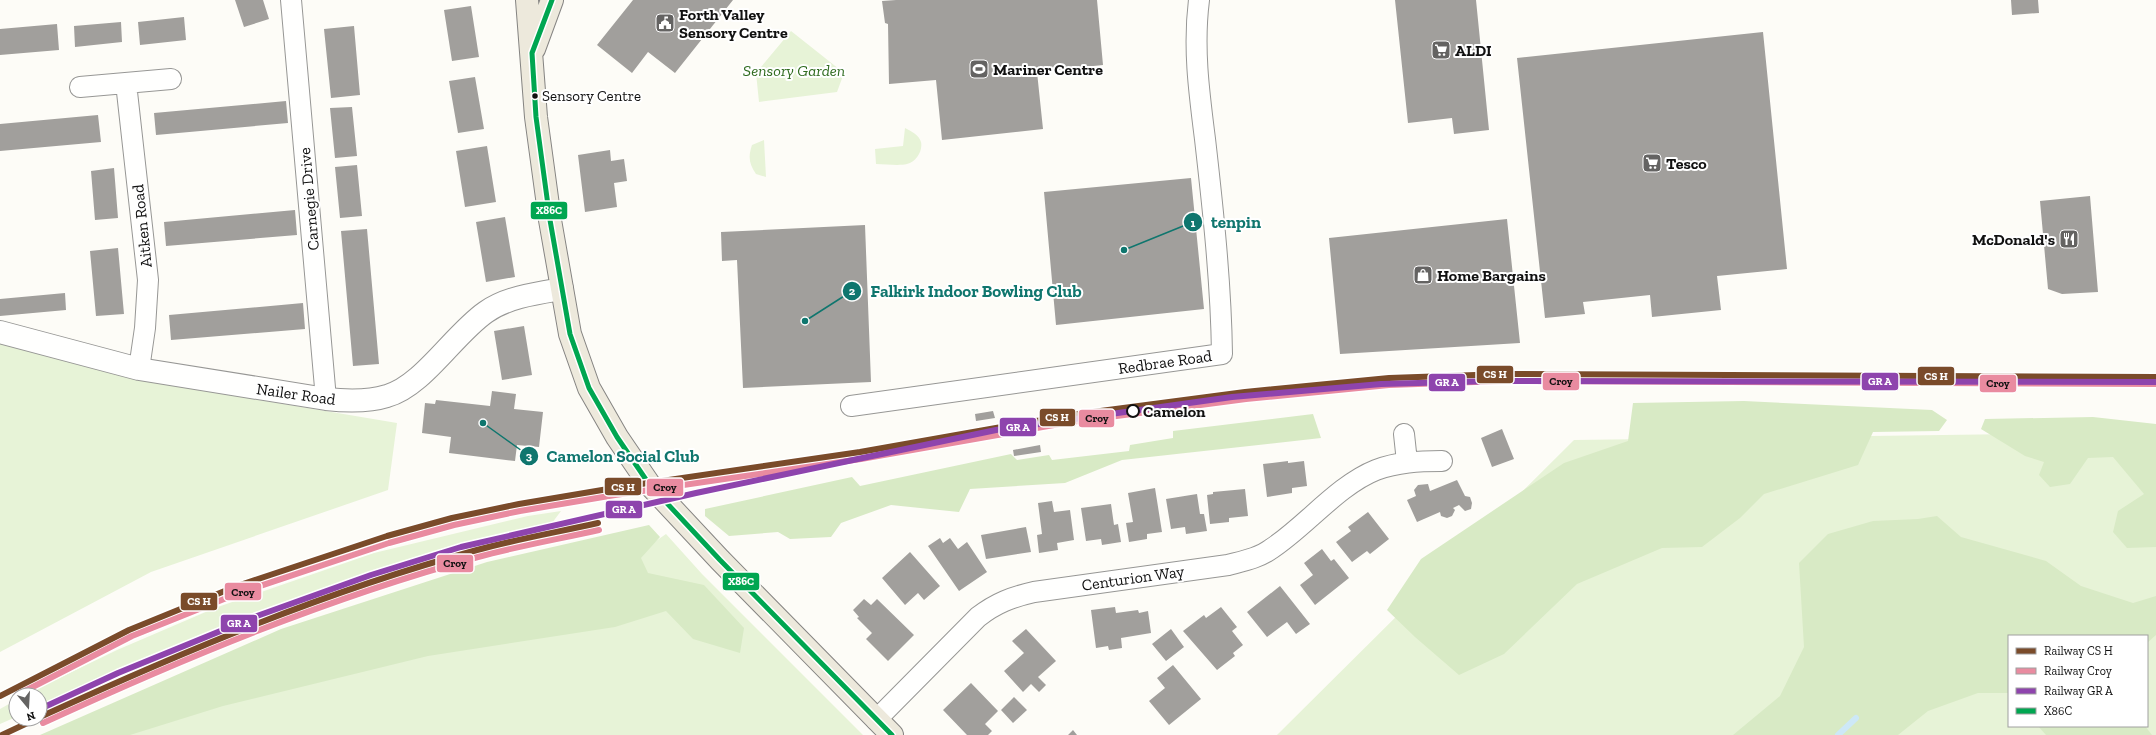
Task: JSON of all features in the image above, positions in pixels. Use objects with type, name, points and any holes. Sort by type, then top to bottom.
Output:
[{"type":"main road","points":[[527,0],[536,116],[550,220],[570,334],[589,388],[617,437],[649,484],[720,560],[892,735]]},
{"type":"main road","points":[[532,53],[552,0]]},
{"type":"street","name":"Carnegie Drive","points":[[291,0],[326,399]]},
{"type":"street","name":"Redbrae Road","points":[[851,406],[1222,354],[1221,314],[1205,139],[1197,85],[1196,24],[1199,0]]},
{"type":"street","points":[[80,87],[172,79]]},
{"type":"street","name":"Aitken Road","points":[[126,83],[148,280],[145,328],[139,369]]},
{"type":"street","name":"Nailer Road","points":[[0,332],[139,369],[326,399],[350,401],[388,396],[417,380],[467,328],[488,311],[512,300],[562,289]]},
{"type":"street","points":[[1404,434],[1407,462]]},
{"type":"street","name":"Centurion Way","points":[[876,720],[978,617],[991,606],[1008,598],[1034,592],[1228,566],[1251,559],[1270,550],[1287,538],[1345,489],[1375,471],[1407,462],[1442,461]]},
{"type":"green space","name":"Sensory Garden","points":[[791,31],[844,73],[837,92],[759,102],[756,73]]},
{"type":"green space","points":[[905,128],[917,135],[921,142],[921,149],[916,159],[903,165],[876,164],[875,149],[903,146]]},
{"type":"green space","points":[[764,140],[766,177],[756,174],[752,167],[750,157],[752,145]]},
{"type":"green space","points":[[0,343],[136,379],[397,423],[388,490],[151,572],[0,652]]},
{"type":"green space","points":[[1744,401],[1932,410],[1947,420],[1939,431],[1873,432],[1858,465],[1764,494],[1740,518],[1702,547],[1662,548],[1577,584],[1504,654],[1459,675],[1415,637],[1387,610],[1421,559],[1564,463],[1628,441],[1633,403]]},
{"type":"green space","points":[[1313,414],[1321,438],[1122,460],[1065,483],[970,489],[959,512],[891,505],[841,523],[831,537],[790,539],[778,532],[729,536],[705,516],[705,509],[852,477],[860,486],[1011,454],[1017,460],[1049,455],[1052,460],[1129,451],[1130,445],[1173,438],[1173,431]]},
{"type":"green space","points":[[2093,417],[2156,424],[2156,547],[2127,548],[2113,532],[2118,511],[2144,494],[2113,457],[2088,458],[2070,484],[2050,487],[2039,475],[2044,462],[2025,456],[1981,429],[1985,419]]},
{"type":"green space","points":[[2156,432],[2156,735],[1277,735],[1574,440]]},
{"type":"green space","points":[[561,511],[552,523],[440,551],[338,584],[237,620],[138,661],[48,701],[48,687],[41,687],[117,650],[215,608],[374,553],[528,516]]},
{"type":"green space","points":[[1937,516],[1961,537],[2046,561],[2081,586],[2133,603],[2156,596],[2156,635],[2148,642],[2148,635],[2008,635],[2008,693],[1978,693],[1928,711],[1898,735],[1733,735],[1780,696],[1804,647],[1799,563],[1828,534],[1873,521],[1918,519]]},
{"type":"green space","points":[[649,525],[660,537],[641,558],[648,573],[704,585],[744,628],[740,653],[693,639],[666,611],[615,627],[428,656],[223,706],[130,735],[40,735],[281,629],[487,562]]},
{"type":"green space","points":[[666,534],[702,574],[863,735],[59,735],[617,568]]},
{"type":"green space","points":[[8,704],[8,720],[0,724],[0,709]]},
{"type":"green space","points":[[2039,727],[2146,727],[2152,735],[2046,735]]},
{"type":"building","points":[[235,0],[263,0],[269,19],[244,27]]},
{"type":"building","name":"Forth Valley Sensory Centre","points":[[633,0],[733,0],[675,73],[648,52],[632,73],[597,45]]},
{"type":"building","name":"Mariner Centre","points":[[1097,0],[1103,65],[1037,72],[1043,129],[942,140],[936,80],[889,84],[888,24],[885,23],[882,1]]},
{"type":"building","name":"ALDI","points":[[1395,0],[1476,0],[1489,130],[1454,134],[1452,118],[1408,123]]},
{"type":"building","points":[[2011,0],[2038,0],[2039,13],[2012,15]]},
{"type":"building","points":[[471,6],[479,57],[452,61],[444,10]]},
{"type":"building","points":[[184,17],[186,40],[140,45],[138,22]]},
{"type":"building","points":[[121,22],[122,42],[75,47],[74,26]]},
{"type":"building","points":[[57,24],[59,50],[0,55],[0,29]]},
{"type":"building","points":[[354,26],[360,95],[331,98],[324,29]]},
{"type":"building","name":"Tesco","points":[[1763,32],[1787,269],[1717,276],[1721,310],[1652,317],[1650,295],[1583,302],[1585,314],[1545,318],[1517,58]]},
{"type":"building","points":[[475,77],[484,129],[458,133],[449,81]]},
{"type":"building","points":[[286,101],[288,123],[156,135],[154,113]]},
{"type":"building","points":[[352,107],[357,156],[335,158],[330,108]]},
{"type":"building","points":[[98,115],[101,142],[0,151],[0,124]]},
{"type":"building","points":[[487,146],[496,202],[465,207],[456,151]]},
{"type":"building","points":[[610,150],[611,161],[624,159],[627,181],[614,183],[617,207],[585,212],[578,155]]},
{"type":"building","points":[[357,165],[362,216],[340,218],[335,167]]},
{"type":"building","points":[[114,168],[118,218],[95,220],[91,171]]},
{"type":"building","points":[[1191,178],[1204,309],[1056,325],[1044,192]]},
{"type":"building","name":"McDonald's","points":[[2090,196],[2098,292],[2062,294],[2048,289],[2040,201]]},
{"type":"building","points":[[295,210],[297,235],[166,246],[164,222]]},
{"type":"building","points":[[505,217],[515,277],[486,282],[476,222]]},
{"type":"building","name":"Home Bargains","points":[[1507,219],[1520,343],[1340,354],[1329,238]]},
{"type":"building","points":[[865,225],[871,382],[743,388],[737,260],[722,261],[721,232]]},
{"type":"building","points":[[367,229],[379,364],[353,366],[341,231]]},
{"type":"building","points":[[118,248],[124,314],[96,316],[90,251]]},
{"type":"building","points":[[65,293],[66,310],[0,316],[0,299]]},
{"type":"building","points":[[303,303],[305,329],[171,340],[169,315]]},
{"type":"building","points":[[524,326],[532,375],[502,380],[494,331]]},
{"type":"building","points":[[492,391],[516,394],[514,409],[543,412],[539,447],[517,445],[515,461],[449,453],[451,437],[422,433],[425,403],[435,404],[436,400],[490,406]]},
{"type":"building","points":[[993,411],[995,418],[976,421],[975,414]]},
{"type":"building","points":[[1502,429],[1514,459],[1492,467],[1481,438]]},
{"type":"building","points":[[1040,445],[1041,452],[1014,456],[1013,450]]},
{"type":"building","points":[[1288,461],[1288,463],[1304,461],[1307,486],[1292,488],[1292,493],[1267,497],[1263,464]]},
{"type":"building","points":[[1457,480],[1465,496],[1470,497],[1472,503],[1471,509],[1465,511],[1459,505],[1453,508],[1455,510],[1452,516],[1447,518],[1441,516],[1440,512],[1417,522],[1407,500],[1416,496],[1414,490],[1418,485],[1428,484],[1430,491]]},
{"type":"building","points":[[1155,488],[1162,532],[1147,534],[1147,539],[1129,542],[1126,523],[1133,522],[1128,493]]},
{"type":"building","points":[[1245,489],[1248,516],[1229,518],[1229,522],[1210,524],[1207,495],[1213,494],[1213,492]]},
{"type":"building","points":[[1197,494],[1200,514],[1204,514],[1207,531],[1186,534],[1185,527],[1171,529],[1166,499]]},
{"type":"building","points":[[1052,501],[1054,512],[1070,510],[1074,540],[1057,543],[1058,550],[1039,553],[1037,535],[1042,534],[1038,503]]},
{"type":"building","points":[[1111,504],[1114,525],[1118,524],[1121,542],[1102,545],[1101,539],[1086,541],[1081,508]]},
{"type":"building","points":[[1368,512],[1389,539],[1370,554],[1367,551],[1352,562],[1336,542],[1351,531],[1348,527]]},
{"type":"building","points":[[1026,527],[1031,552],[986,559],[981,535]]},
{"type":"building","points":[[940,538],[943,543],[950,538],[958,549],[967,542],[987,572],[959,591],[928,546]]},
{"type":"building","points":[[1322,549],[1331,561],[1334,559],[1349,578],[1315,605],[1300,585],[1313,575],[1304,563]]},
{"type":"building","points":[[910,552],[940,586],[924,600],[918,593],[905,605],[882,578]]},
{"type":"building","points":[[1280,586],[1310,624],[1296,634],[1287,622],[1267,637],[1247,612]]},
{"type":"building","points":[[864,599],[871,605],[877,599],[914,635],[888,661],[866,639],[872,633],[857,618],[859,617],[853,610]]},
{"type":"building","points":[[1115,607],[1116,613],[1138,610],[1139,613],[1148,611],[1151,633],[1121,638],[1122,648],[1109,650],[1108,646],[1096,648],[1091,610]]},
{"type":"building","points":[[1221,607],[1237,627],[1232,631],[1243,645],[1233,653],[1235,656],[1217,670],[1183,631],[1204,615],[1206,618]]},
{"type":"building","points":[[1026,629],[1056,661],[1038,677],[1046,685],[1039,692],[1031,684],[1023,692],[1004,671],[1024,653],[1012,641]]},
{"type":"building","points":[[1171,629],[1184,647],[1166,661],[1152,644]]},
{"type":"building","points":[[1173,665],[1201,699],[1169,725],[1149,701],[1165,688],[1157,678]]},
{"type":"building","points":[[971,683],[998,711],[985,724],[992,731],[988,735],[967,735],[943,710]]},
{"type":"building","points":[[1014,697],[1027,710],[1013,723],[1001,710]]},
{"type":"building","points":[[1073,730],[1077,735],[1068,735]]},
{"type":"waterway","points":[[1838,735],[1856,718]]},
{"type":"transit line","name":"X86C","points":[[552,0],[532,53],[536,117],[550,220],[570,334],[589,388],[617,437],[649,484],[720,560],[892,735]]},
{"type":"transit line","points":[[0,696],[129,630],[237,586],[387,536],[452,518],[519,504],[614,488],[860,452],[1070,415],[1245,392],[1389,378],[1504,374],[2156,377]]},
{"type":"transit line","points":[[48,705],[118,673],[257,616],[371,575],[461,547],[696,493],[996,430],[1232,397],[1381,384],[1492,381],[2156,382]]},
{"type":"transit line","points":[[48,713],[201,646],[255,624],[365,584],[477,550],[598,523]]},
{"type":"transit line","points":[[2,735],[19,727]]},
{"type":"rail line","name":"Croy","points":[[33,687],[132,636],[239,593],[389,543],[454,525],[520,511],[615,495],[861,459],[1071,422],[1246,399],[1389,385],[1504,381],[2156,384]]},
{"type":"rail line","name":"Croy","points":[[48,721],[149,675],[312,610],[422,573],[478,557],[599,530]]},
{"type":"place","name":"Forth Valley Sensory Centre","points":[[665,23]]},
{"type":"place","name":"ALDI","points":[[1441,50]]},
{"type":"place","name":"Mariner Centre","points":[[979,69]]},
{"type":"place","name":"Sensory Centre","points":[[535,96]]},
{"type":"place","name":"Tesco","points":[[1652,163]]},
{"type":"place","name":"McDonald's","points":[[2069,239]]},
{"type":"place","name":"tenpin","points":[[1124,250]]},
{"type":"place","name":"Home Bargains","points":[[1423,275]]},
{"type":"place","name":"Falkirk Indoor Bowling Club","points":[[805,321]]},
{"type":"place","name":"Camelon","points":[[1133,411]]},
{"type":"place","name":"Camelon Social Club","points":[[483,423]]}]
